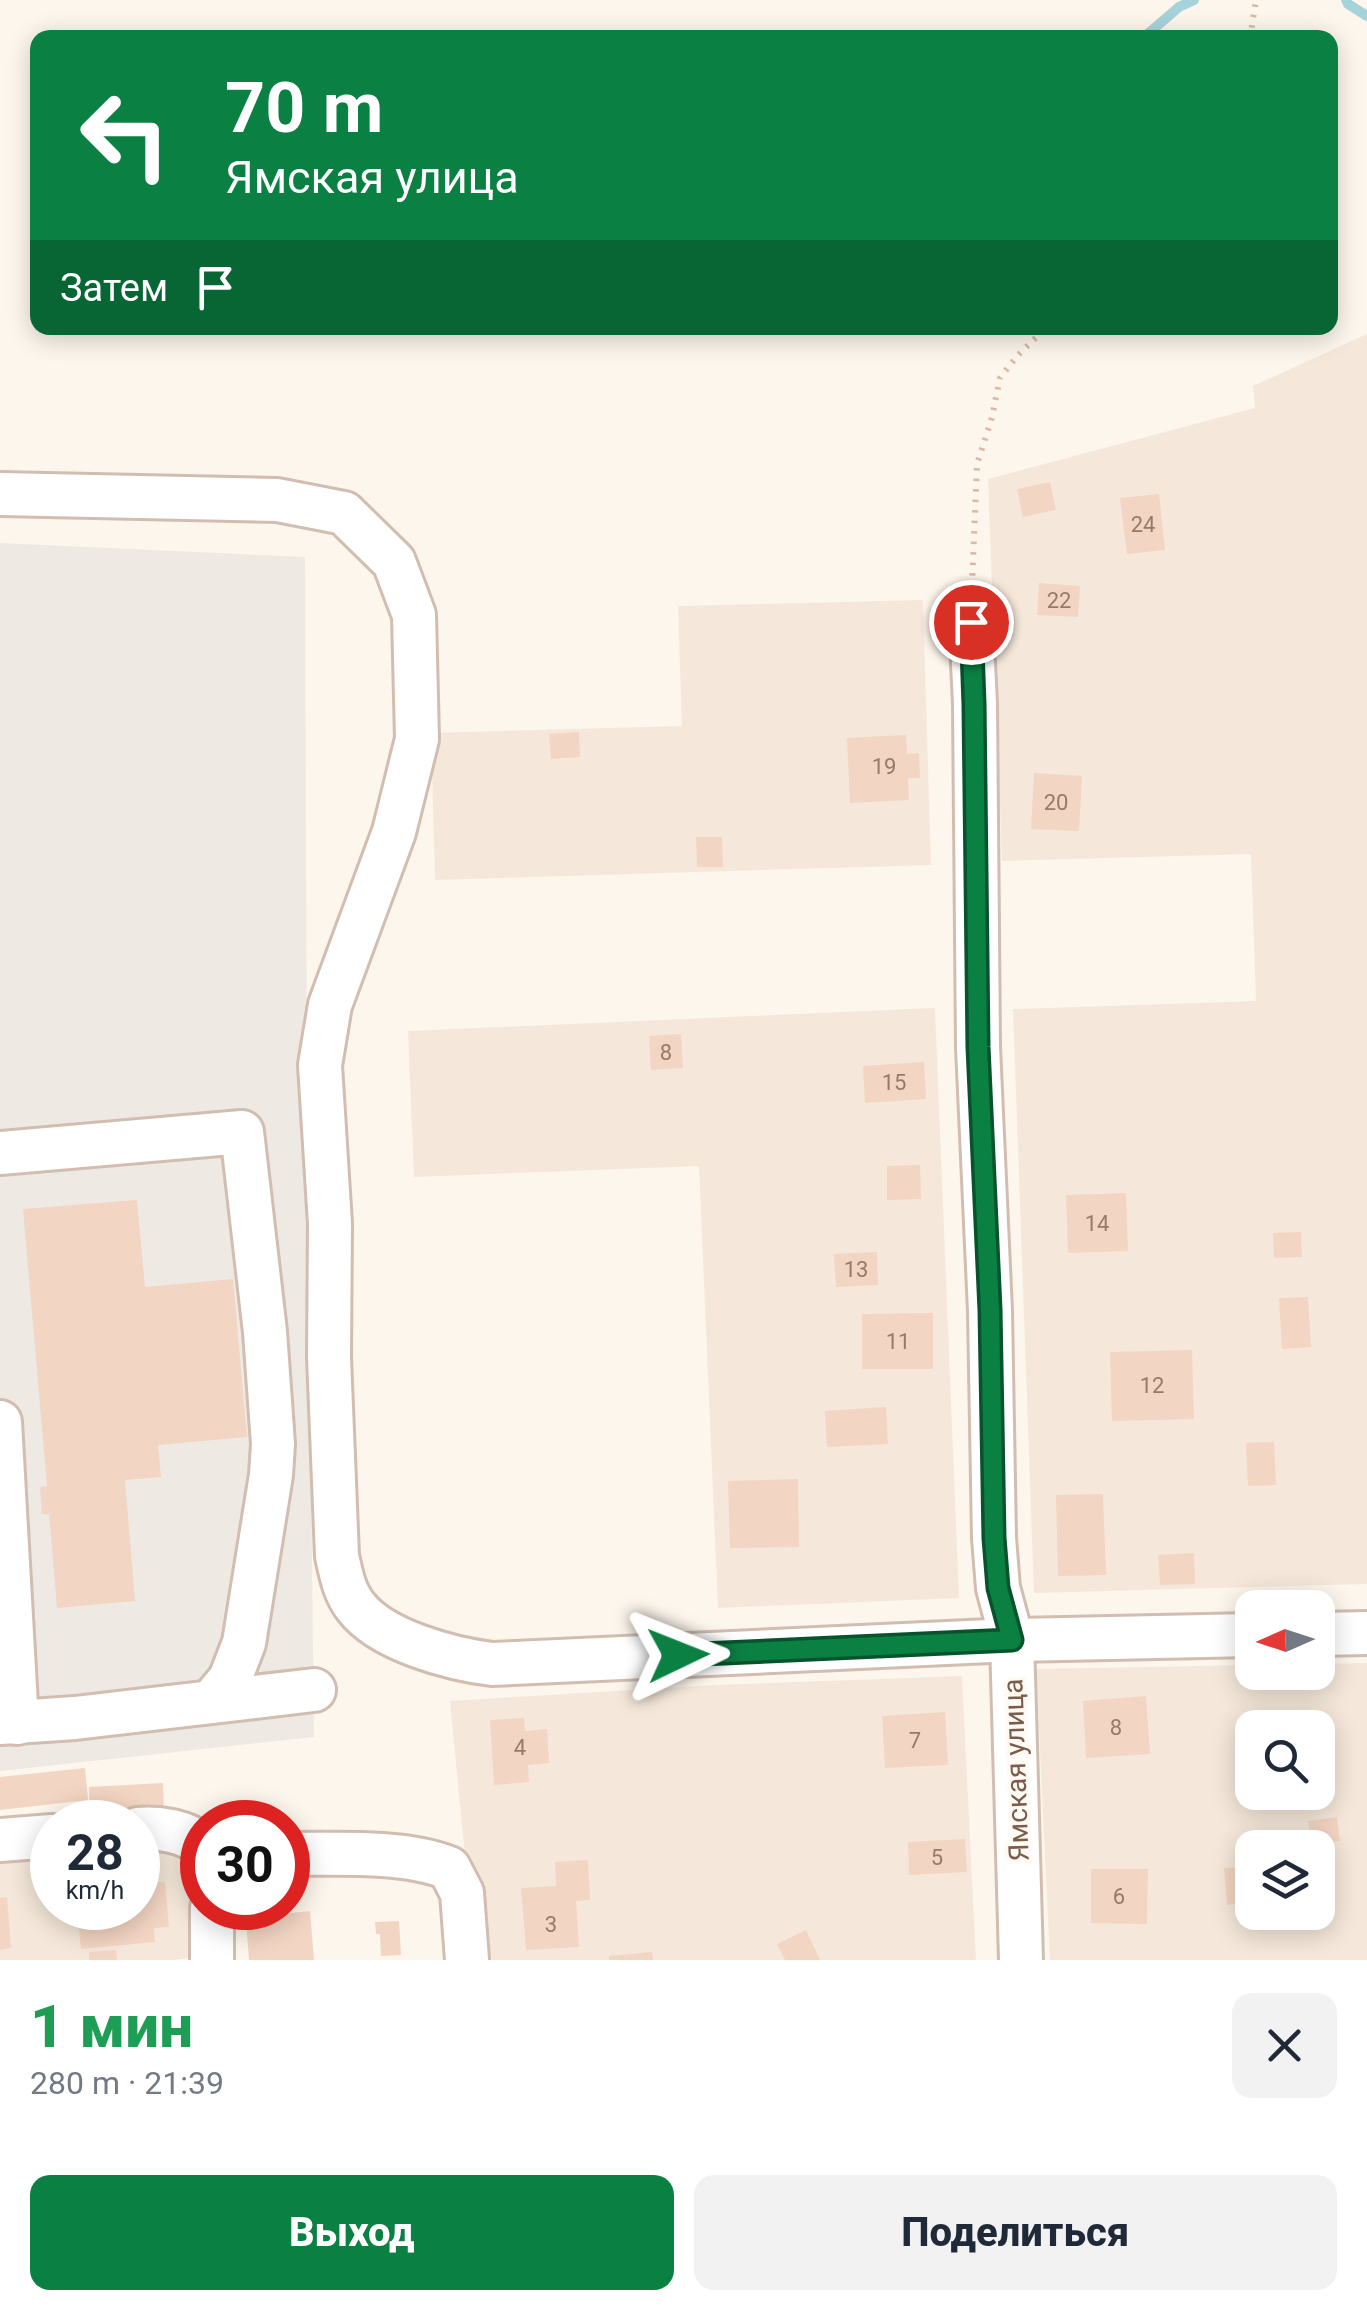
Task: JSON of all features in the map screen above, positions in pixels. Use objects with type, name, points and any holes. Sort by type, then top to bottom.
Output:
[{"type":"street","points":[[0,494],[277,500],[344,513],[394,562],[414,614],[417,740],[394,832],[330,1006],[320,1065],[330,1224],[329,1356],[337,1556],[343,1583],[356,1608],[379,1628],[436,1652],[492,1664],[1012,1640],[1235,1635]]},
{"type":"street","name":"Ямская улица","points":[[971,622],[978,1047],[990,1310],[994,1538],[998,1588],[1012,1640],[1021,1960]]},
{"type":"street","points":[[0,1152],[242,1132],[265,1332],[273,1444],[244,1643],[230,1679],[211,1702]]},
{"type":"street","points":[[0,1422],[8,1723],[314,1690]]},
{"type":"street","points":[[1335,1634],[1367,1633]]},
{"type":"street","points":[[0,1840],[30,1838]]},
{"type":"street","points":[[310,1854],[428,1860],[450,1868],[462,1893],[468,1960]]},
{"type":"street","points":[[212,1930],[212,1960]]},
{"type":"path","points":[[1251,30],[1256,0]]},
{"type":"path","points":[[971,622],[977,464],[1000,378],[1039,335]]},
{"type":"shaded area","points":[[1367,334],[1367,1584],[1034,1593],[1013,1009],[1256,1001],[1251,854],[1002,861],[988,479],[1255,408],[1253,386]]},
{"type":"shaded area","points":[[0,543],[305,557],[314,1737],[0,1771]]},
{"type":"shaded area","points":[[923,600],[931,865],[435,880],[431,733],[682,726],[678,606]]},
{"type":"shaded area","points":[[935,1008],[959,1598],[718,1608],[699,1166],[414,1177],[408,1031]]},
{"type":"shaded area","points":[[1367,1663],[1367,1960],[1050,1960],[1036,1669],[1235,1665],[1235,1690],[1335,1690],[1335,1664]]},
{"type":"shaded area","points":[[962,1676],[976,1960],[475,1960],[450,1701],[714,1685]]},
{"type":"shaded area","points":[[160,1852],[179,1860],[180,1930],[196,1930],[194,1957],[0,1960],[0,1860],[30,1858],[30,1930],[160,1930]]},
{"type":"building","points":[[1050,482],[1056,510],[1023,517],[1017,489]]},
{"type":"building","points":[[1159,494],[1165,550],[1127,554],[1120,498]]},
{"type":"building","points":[[1039,583],[1080,586],[1078,617],[1037,615]]},
{"type":"building","points":[[579,732],[580,757],[551,759],[549,734]]},
{"type":"building","points":[[906,735],[907,754],[919,753],[920,778],[908,778],[909,800],[850,803],[847,738]]},
{"type":"building","points":[[1034,773],[1082,776],[1079,831],[1031,829]]},
{"type":"building","points":[[696,837],[722,837],[723,867],[697,867]]},
{"type":"building","points":[[681,1034],[683,1068],[651,1070],[649,1036]]},
{"type":"building","points":[[924,1062],[926,1099],[865,1103],[863,1066]]},
{"type":"building","points":[[920,1165],[921,1199],[887,1200],[887,1166]]},
{"type":"building","points":[[1126,1193],[1128,1251],[1068,1253],[1066,1195]]},
{"type":"building","points":[[137,1200],[145,1287],[233,1279],[247,1437],[158,1445],[161,1477],[125,1480],[135,1601],[57,1608],[49,1514],[42,1514],[40,1487],[47,1486],[23,1209]]},
{"type":"building","points":[[1301,1232],[1302,1257],[1274,1258],[1273,1233]]},
{"type":"building","points":[[877,1252],[878,1285],[836,1287],[834,1254]]},
{"type":"building","points":[[1308,1297],[1311,1347],[1282,1349],[1279,1298]]},
{"type":"building","points":[[933,1313],[933,1369],[862,1369],[862,1314]]},
{"type":"building","points":[[1192,1350],[1194,1419],[1112,1421],[1110,1352]]},
{"type":"building","points":[[886,1407],[888,1444],[827,1447],[825,1411]]},
{"type":"building","points":[[1274,1442],[1276,1485],[1248,1486],[1246,1443]]},
{"type":"building","points":[[798,1479],[799,1547],[730,1548],[728,1481]]},
{"type":"building","points":[[1103,1494],[1106,1575],[1058,1576],[1056,1495]]},
{"type":"building","points":[[1194,1553],[1195,1584],[1160,1585],[1158,1555]]},
{"type":"building","points":[[1146,1696],[1150,1754],[1086,1758],[1083,1701]]},
{"type":"building","points":[[945,1712],[948,1765],[885,1768],[882,1716]]},
{"type":"building","points":[[524,1718],[525,1731],[547,1729],[549,1763],[528,1765],[529,1782],[494,1785],[490,1720]]},
{"type":"building","points":[[85,1768],[88,1800],[30,1800],[30,1807],[0,1810],[0,1777]]},
{"type":"building","points":[[163,1783],[164,1813],[160,1813],[160,1800],[89,1800],[89,1787]]},
{"type":"building","points":[[1337,1817],[1340,1841],[1335,1842],[1335,1830],[1310,1830],[1308,1821]]},
{"type":"building","points":[[965,1839],[967,1872],[909,1875],[908,1842]]},
{"type":"building","points":[[588,1860],[590,1900],[576,1901],[579,1947],[526,1950],[521,1888],[556,1886],[555,1862]]},
{"type":"building","points":[[1235,1867],[1235,1904],[1227,1905],[1224,1868]]},
{"type":"building","points":[[1091,1869],[1148,1869],[1147,1924],[1091,1923]]},
{"type":"building","points":[[160,1882],[165,1882],[169,1927],[160,1928]]},
{"type":"building","points":[[7,1897],[11,1948],[0,1950],[0,1898]]},
{"type":"building","points":[[310,1911],[314,1960],[249,1960],[247,1930],[310,1930]]},
{"type":"building","points":[[399,1921],[401,1955],[381,1956],[375,1922]]},
{"type":"building","points":[[79,1930],[154,1930],[155,1942],[81,1949]]},
{"type":"building","points":[[806,1930],[820,1960],[785,1960],[777,1944]]},
{"type":"building","points":[[116,1950],[117,1960],[89,1960],[89,1952]]},
{"type":"building","points":[[652,1952],[653,1960],[609,1960],[609,1956]]},
{"type":"waterway","points":[[1152,30],[1179,7],[1194,0]]},
{"type":"waterway","points":[[1346,0],[1367,16]]},
{"type":"route","points":[[678,1655],[1012,1640],[998,1588],[994,1538],[990,1310],[978,1047],[971,622]]}]
